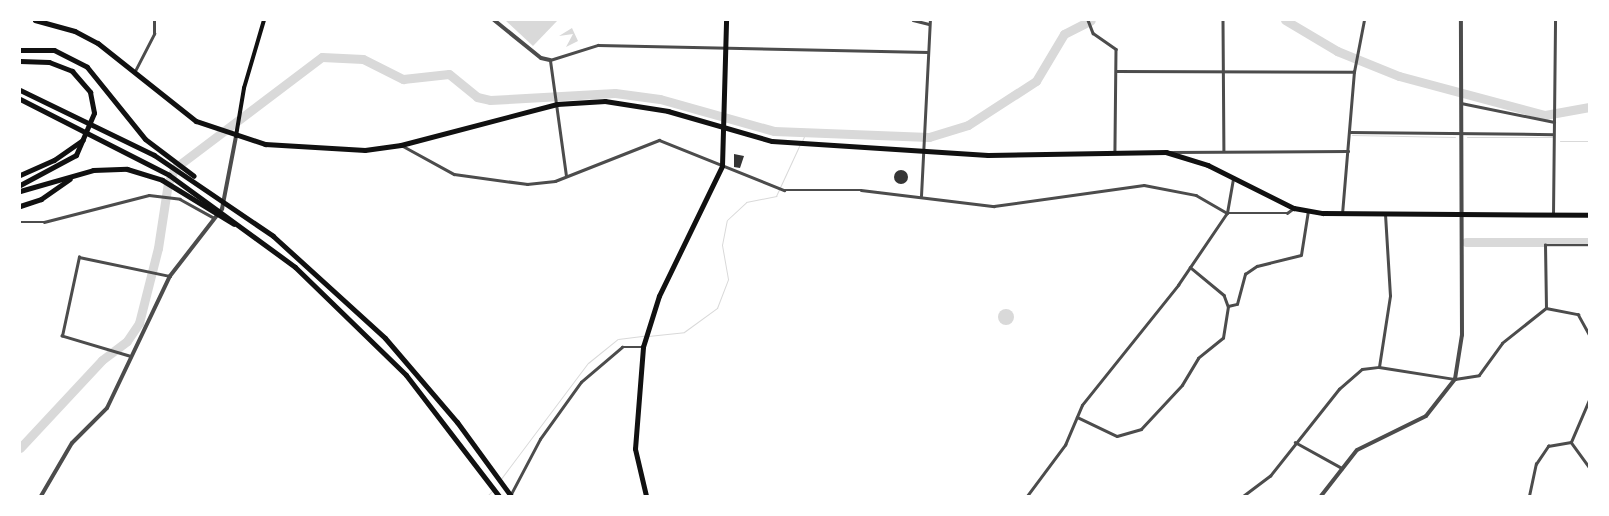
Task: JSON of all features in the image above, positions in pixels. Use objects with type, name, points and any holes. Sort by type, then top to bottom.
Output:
[{"type":"highway","points":[[20,50],[54,50],[87,67],[152,146],[273,236],[385,338],[457,422],[510,496]]},
{"type":"highway","points":[[20,61],[48,62],[72,71],[90,92],[94,113],[87,135],[70,160],[20,185]]},
{"type":"highway","points":[[20,90],[138,146],[254,221]]},
{"type":"highway","points":[[20,100],[134,155],[267,244],[378,344],[450,428],[499,496]]},
{"type":"highway","points":[[20,175],[63,155],[87,135]]},
{"type":"highway","points":[[20,191],[79,174],[118,168],[162,180],[267,244]]},
{"type":"highway","points":[[20,206],[41,199],[79,174]]},
{"type":"main road","points":[[36,20],[88,37],[134,72],[180,113],[215,131],[304,148],[401,145],[557,104],[637,104],[724,128],[804,143],[924,152],[1166,152],[1233,178],[1294,208],[1308,211],[1342,214],[1462,212],[1589,215]]},
{"type":"main road","points":[[236,136],[241,104],[264,20]]},
{"type":"main road","points":[[646,496],[635,449],[644,345],[659,296],[722,166],[726,20]]},
{"type":"street","points":[[134,72],[151,40],[154,20]]},
{"type":"street","points":[[494,20],[541,58],[550,60],[598,45],[726,50],[928,52]]},
{"type":"street","points":[[913,20],[929,22],[921,196]]},
{"type":"street","points":[[1088,20],[1091,29],[1114,46],[1116,71],[1115,152]]},
{"type":"street","points":[[1223,20],[1224,151]]},
{"type":"street","points":[[1342,214],[1356,53],[1364,20]]},
{"type":"street","points":[[1322,496],[1342,468],[1364,444],[1426,416],[1456,378],[1462,335],[1461,20]]},
{"type":"street","points":[[1553,214],[1555,20]]},
{"type":"street","points":[[550,60],[566,177]]},
{"type":"street","points":[[1116,71],[1354,72]]},
{"type":"street","points":[[1461,102],[1554,121]]},
{"type":"street","points":[[1349,132],[1553,134]]},
{"type":"street","points":[[41,496],[72,443],[107,408],[129,356],[170,276],[215,219],[228,193],[236,136]]},
{"type":"street","points":[[401,145],[454,174],[527,184],[566,177],[648,140],[659,140],[781,189],[844,188],[994,206],[1144,185],[1196,195],[1227,213],[1287,213],[1294,208]]},
{"type":"street","points":[[1166,152],[1348,151]]},
{"type":"street","points":[[1027,496],[1066,445],[1077,417],[1190,267],[1227,213],[1233,178]]},
{"type":"street","points":[[20,222],[44,222],[149,195],[180,199],[215,219]]},
{"type":"street","points":[[1228,306],[1236,304],[1240,280],[1251,268],[1301,254],[1308,211]]},
{"type":"street","points":[[1379,367],[1390,296],[1385,214]]},
{"type":"street","points":[[1546,308],[1545,245],[1589,244]]},
{"type":"street","points":[[129,356],[62,336],[79,257],[170,276]]},
{"type":"street","points":[[1077,417],[1117,436],[1141,429],[1182,385],[1198,358],[1223,338],[1228,306],[1224,295],[1190,267]]},
{"type":"street","points":[[1243,496],[1264,482],[1295,442],[1348,381],[1362,370],[1379,367],[1456,378],[1485,372],[1502,343],[1546,308],[1578,314],[1589,334]]},
{"type":"street","points":[[510,496],[540,439],[581,382],[622,347],[644,345]]},
{"type":"street","points":[[1571,442],[1589,400]]},
{"type":"street","points":[[1529,496],[1541,454],[1559,441],[1571,442],[1589,467]]},
{"type":"street","points":[[1295,442],[1342,468]]},
{"type":"shaded area","points":[[505,20],[558,20],[533,46]]},
{"type":"shaded area","points":[[572,28],[578,41],[566,47],[573,34],[559,36]]},
{"type":"shaded area","points":[[1006,309],[1014,317],[1006,325],[998,317]]},
{"type":"building","points":[[734,154],[744,156],[740,168],[734,167]]},
{"type":"building","points":[[898,170],[904,170],[908,177],[904,184],[898,184],[894,180],[894,174]]},
{"type":"waterway","points":[[20,448],[102,360],[127,341],[139,323],[158,248],[168,183],[175,168],[322,57],[363,59],[403,79],[449,74],[477,97],[490,100],[615,93],[660,99],[774,131],[929,137],[968,125],[1036,81],[1064,34],[1091,20]]},
{"type":"waterway","points":[[1285,20],[1337,51],[1399,76],[1545,115],[1589,107]]},
{"type":"waterway","points":[[802,141],[806,132]]},
{"type":"waterway","points":[[1352,135],[1455,137]]},
{"type":"waterway","points":[[1467,137],[1552,137]]},
{"type":"waterway","points":[[1560,141],[1589,141]]},
{"type":"waterway","points":[[648,336],[684,332],[717,308],[728,279],[722,245],[727,220],[746,202],[776,196],[800,144]]},
{"type":"waterway","points":[[1466,242],[1589,242]]},
{"type":"waterway","points":[[500,480],[588,363],[618,339],[644,336]]},
{"type":"waterway","points":[[487,496],[492,491]]}]
